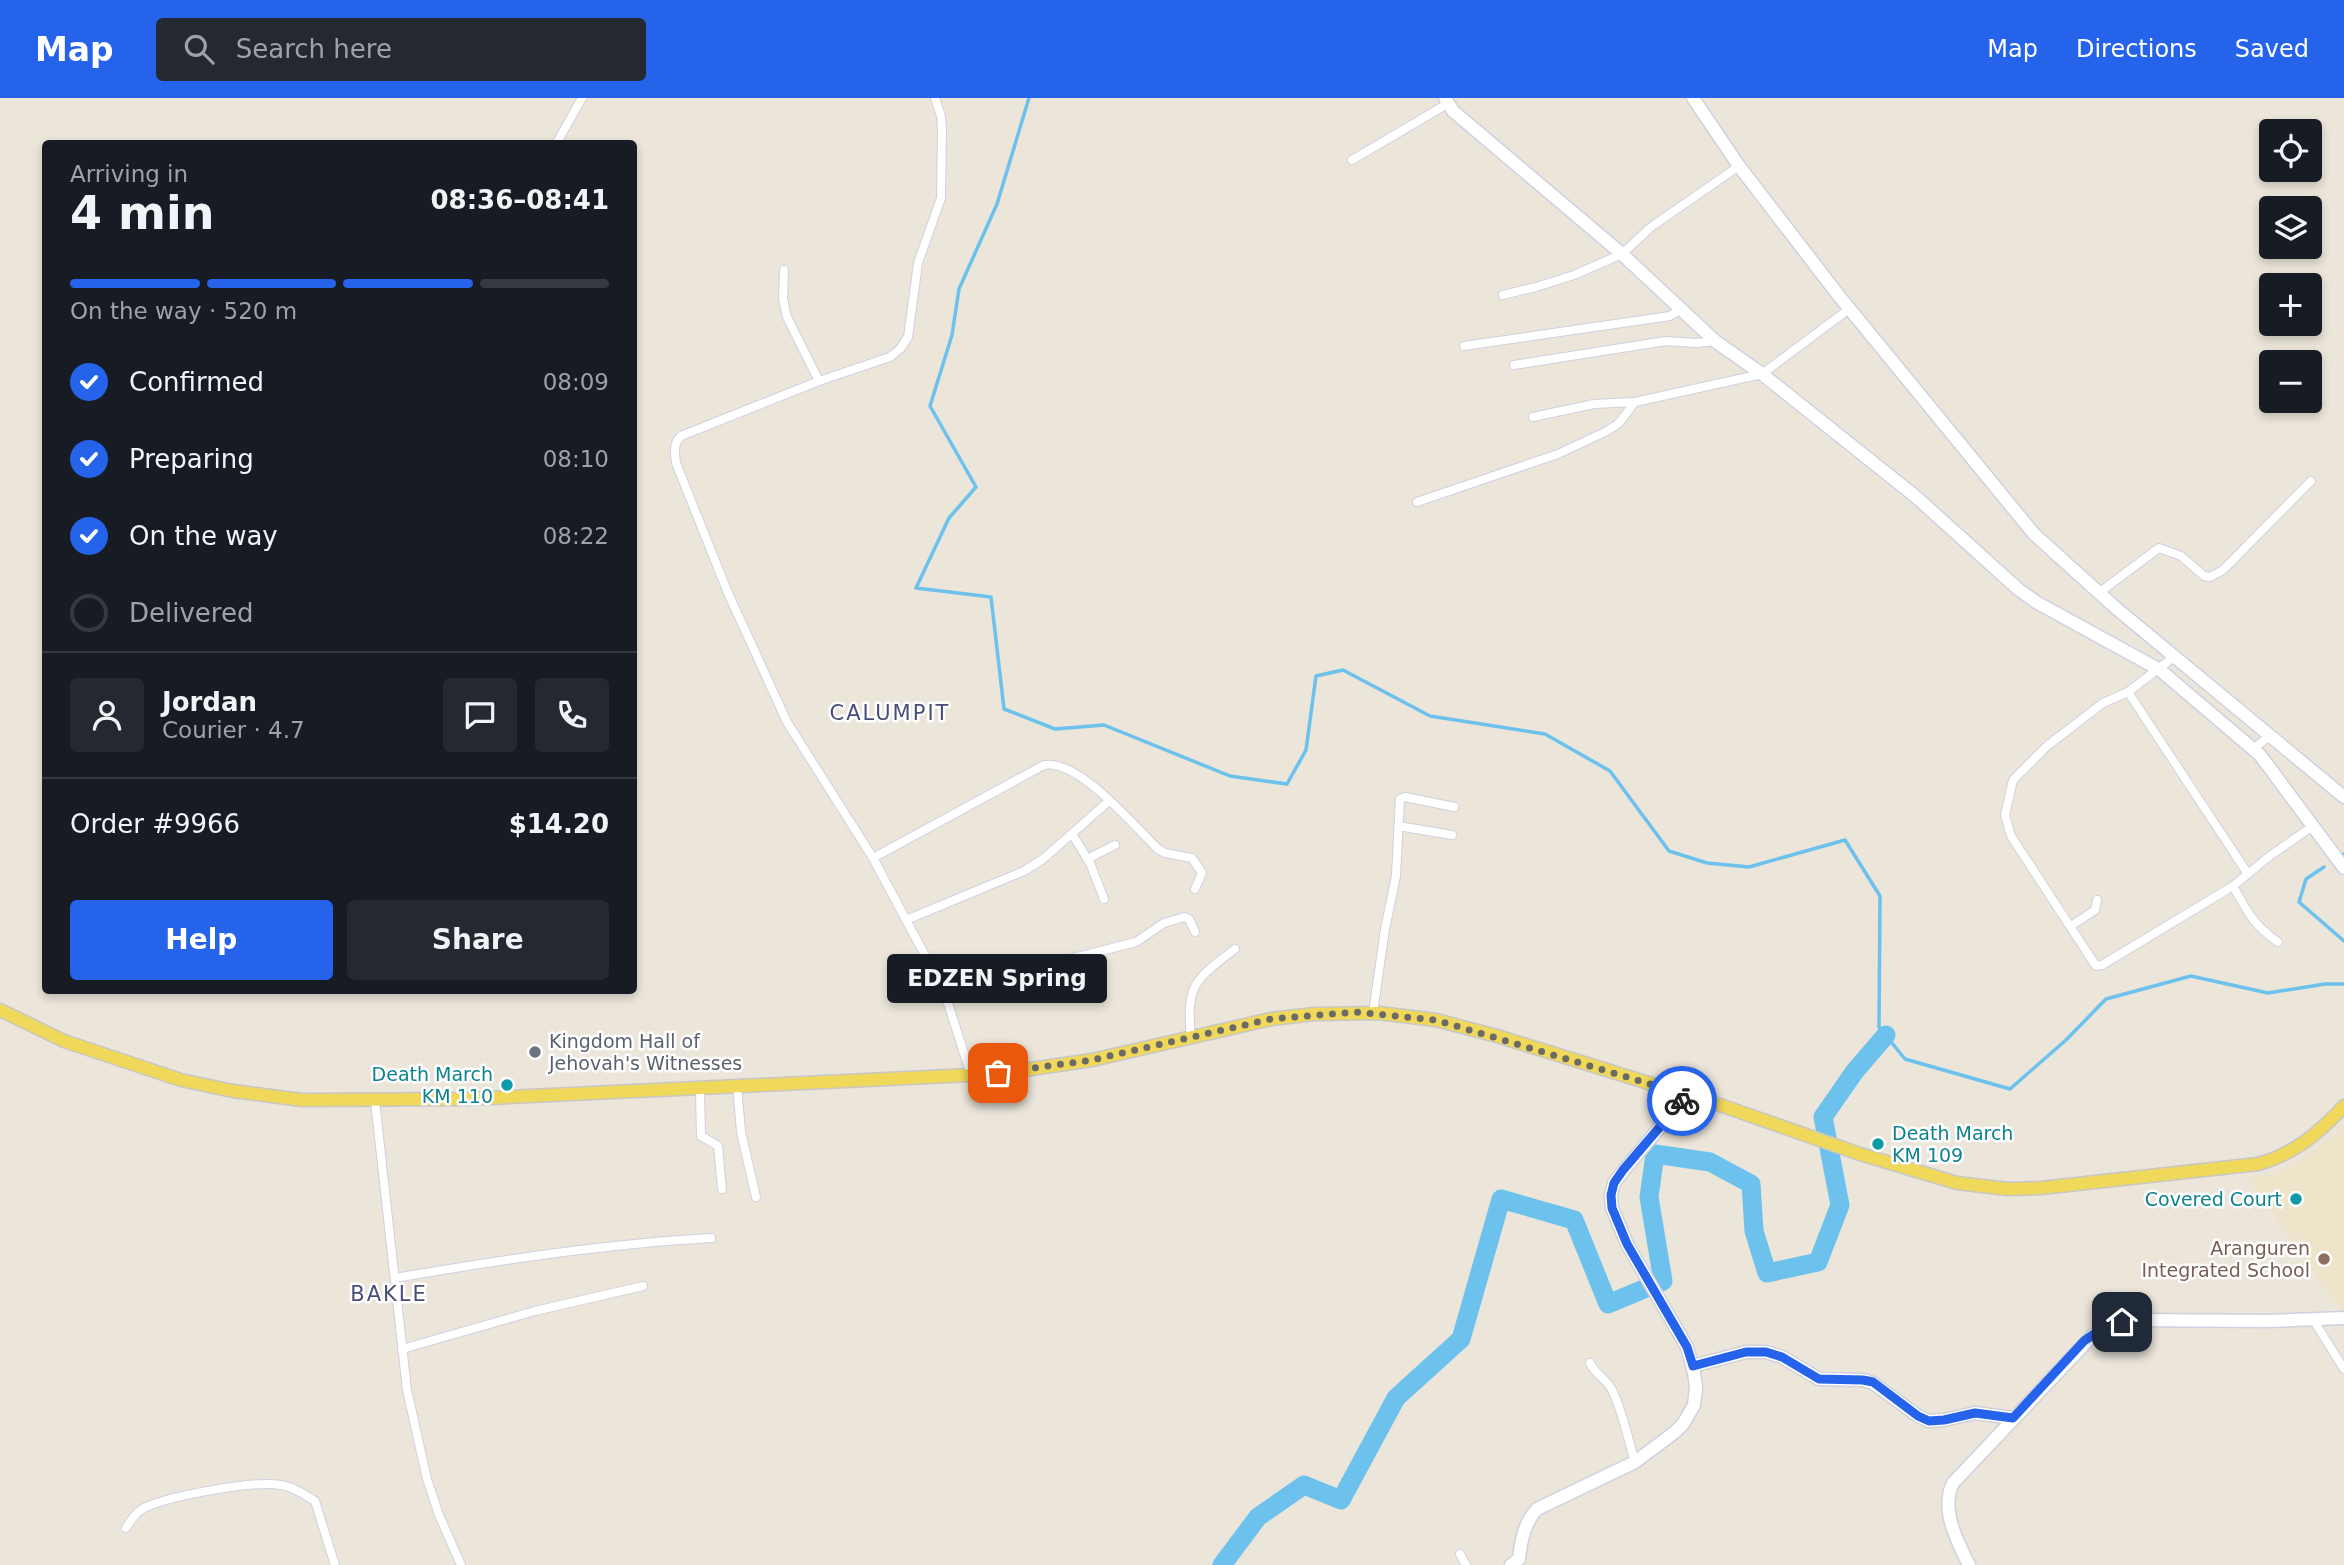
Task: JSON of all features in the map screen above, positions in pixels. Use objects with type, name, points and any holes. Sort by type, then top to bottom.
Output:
[{"type":"main road","points":[[0,1010],[64,1041],[181,1080],[233,1091],[302,1100],[374,1101],[503,1098],[971,1075],[1092,1060],[1271,1019],[1328,1013],[1373,1013],[1436,1020],[1687,1095],[1935,1178],[1968,1185],[2016,1189],[2066,1186],[2267,1162],[2310,1140],[2344,1106]]},
{"type":"street","points":[[558,140],[582,98]]},
{"type":"street","points":[[935,98],[941,116],[942,131],[941,198],[918,263],[908,337],[900,349],[890,357],[819,381],[681,436],[675,445],[676,463],[728,593],[787,722],[873,858],[944,991],[971,1075]]},
{"type":"street","points":[[1693,98],[1739,166],[1849,309],[2034,534],[2344,797]]},
{"type":"street","points":[[1352,160],[1446,101],[1453,111],[1622,254],[1715,341],[1762,374],[1915,496],[2018,589],[2036,602],[2160,670],[2253,749],[2344,868]]},
{"type":"street","points":[[1503,295],[1574,275],[1622,254],[1651,227],[1739,166]]},
{"type":"street","points":[[785,270],[783,299],[787,317],[819,381]]},
{"type":"street","points":[[1464,346],[1670,316],[1681,309]]},
{"type":"street","points":[[1533,417],[1594,404],[1635,402],[1762,374],[1849,309]]},
{"type":"street","points":[[1514,365],[1666,341],[1715,341]]},
{"type":"street","points":[[1417,502],[1558,454],[1619,423],[1635,402]]},
{"type":"street","points":[[2100,592],[2159,548],[2181,556],[2204,576],[2210,577],[2223,570],[2311,481]]},
{"type":"street","points":[[2175,656],[2160,670],[2128,692],[2104,704],[2047,746],[2013,780],[2006,815],[2011,836],[2096,966],[2102,965],[2233,886],[2313,826]]},
{"type":"street","points":[[2128,692],[2248,874]]},
{"type":"street","points":[[2253,749],[2272,735]]},
{"type":"street","points":[[873,858],[1044,765],[1056,765],[1078,774],[1158,849],[1192,858],[1202,873],[1195,890]]},
{"type":"street","points":[[1373,1013],[1395,876],[1399,799],[1402,797],[1454,807]]},
{"type":"street","points":[[906,920],[1024,871],[1044,859],[1109,802]]},
{"type":"street","points":[[1398,826],[1452,835]]},
{"type":"street","points":[[1072,834],[1087,859],[1104,899]]},
{"type":"street","points":[[1087,859],[1115,845]]},
{"type":"street","points":[[2233,886],[2252,921],[2278,942]]},
{"type":"street","points":[[2071,926],[2095,910],[2097,900]]},
{"type":"street","points":[[944,991],[1136,942],[1164,923],[1184,917],[1189,919],[1195,932]]},
{"type":"street","points":[[1191,1038],[1188,1009],[1199,978],[1208,968],[1235,949]]},
{"type":"street","points":[[737,1086],[741,1132],[757,1197]]},
{"type":"street","points":[[700,1088],[701,1136],[718,1146],[722,1189]]},
{"type":"street","points":[[1517,1563],[1525,1526],[1537,1509],[1634,1462],[1675,1432],[1694,1405],[1696,1387],[1687,1347],[1616,1221],[1612,1208],[1614,1183],[1687,1095]]},
{"type":"street","points":[[374,1101],[407,1390],[427,1479],[461,1565]]},
{"type":"street","points":[[395,1278],[517,1257],[613,1245],[711,1238]]},
{"type":"street","points":[[402,1349],[535,1311],[643,1286]]},
{"type":"street","points":[[1969,1565],[1951,1520],[1949,1494],[1958,1476],[2084,1341],[2101,1329],[2114,1324],[2154,1320],[2314,1321],[2344,1318]]},
{"type":"street","points":[[2314,1321],[2344,1369]]},
{"type":"street","points":[[1693,1366],[1746,1352],[1766,1352],[1782,1357],[1819,1379],[1873,1382],[1918,1416],[1929,1421],[1975,1413],[2013,1418]]},
{"type":"street","points":[[1590,1363],[1594,1372],[1604,1378],[1612,1390],[1634,1462]]},
{"type":"street","points":[[126,1528],[133,1516],[144,1508],[172,1500],[249,1484],[281,1485],[299,1491],[315,1502],[335,1565]]},
{"type":"street","points":[[1460,1554],[1466,1565]]},
{"type":"shaded area","name":"Aranguren Integrated School","points":[[2344,1125],[2343,1313],[2247,1177],[2274,1175],[2336,1135]]},
{"type":"waterway","points":[[1029,98],[997,204],[959,289],[952,335],[930,406],[976,487],[949,518],[916,588],[991,597],[1004,709],[1055,729],[1104,725],[1230,776],[1287,784],[1306,750],[1316,676],[1343,670],[1430,716],[1545,734],[1610,771],[1669,851],[1707,863],[1749,867],[1845,840],[1880,896],[1879,1027],[1905,1059],[2010,1089],[2066,1040],[2106,999],[2191,976],[2268,993],[2325,984],[2344,984]]},
{"type":"waterway","points":[[2324,867],[2306,879],[2299,902],[2344,941]]},
{"type":"waterway","points":[[1222,1565],[1258,1517],[1304,1485],[1341,1500],[1396,1398],[1461,1339],[1501,1199],[1574,1220],[1608,1304],[1663,1281],[1649,1197],[1655,1154],[1710,1162],[1751,1184],[1754,1231],[1767,1273],[1818,1262],[1840,1205],[1823,1117],[1855,1071],[1886,1035]]},
{"type":"way so far","points":[[998,1073],[1092,1060],[1271,1019],[1356,1012],[1436,1020],[1497,1036],[1687,1095],[1682,1101]]},
{"type":"place","name":"Kingdom Hall of Jehovah's Witnesses","points":[[535,1052]]},
{"type":"place","name":"EDZEN Spring","points":[[998,1073]]},
{"type":"place","name":"Death March KM 110","points":[[507,1085]]},
{"type":"place","name":"Death March KM 109","points":[[1878,1144]]},
{"type":"place","name":"Covered Court","points":[[2296,1199]]},
{"type":"place","name":"Aranguren Integrated School","points":[[2324,1259]]},
{"type":"district","name":"CALUMPIT","points":[[890,713]]},
{"type":"district","name":"BAKLE","points":[[389,1294]]},
{"type":"route","points":[[1682,1101],[1623,1170],[1614,1183],[1611,1195],[1616,1221],[1627,1244],[1687,1347],[1693,1366],[1746,1352],[1766,1352],[1782,1357],[1819,1379],[1873,1382],[1906,1408],[1929,1421],[1975,1413],[1992,1413],[2013,1418],[2084,1341],[2101,1329],[2122,1322]]}]
